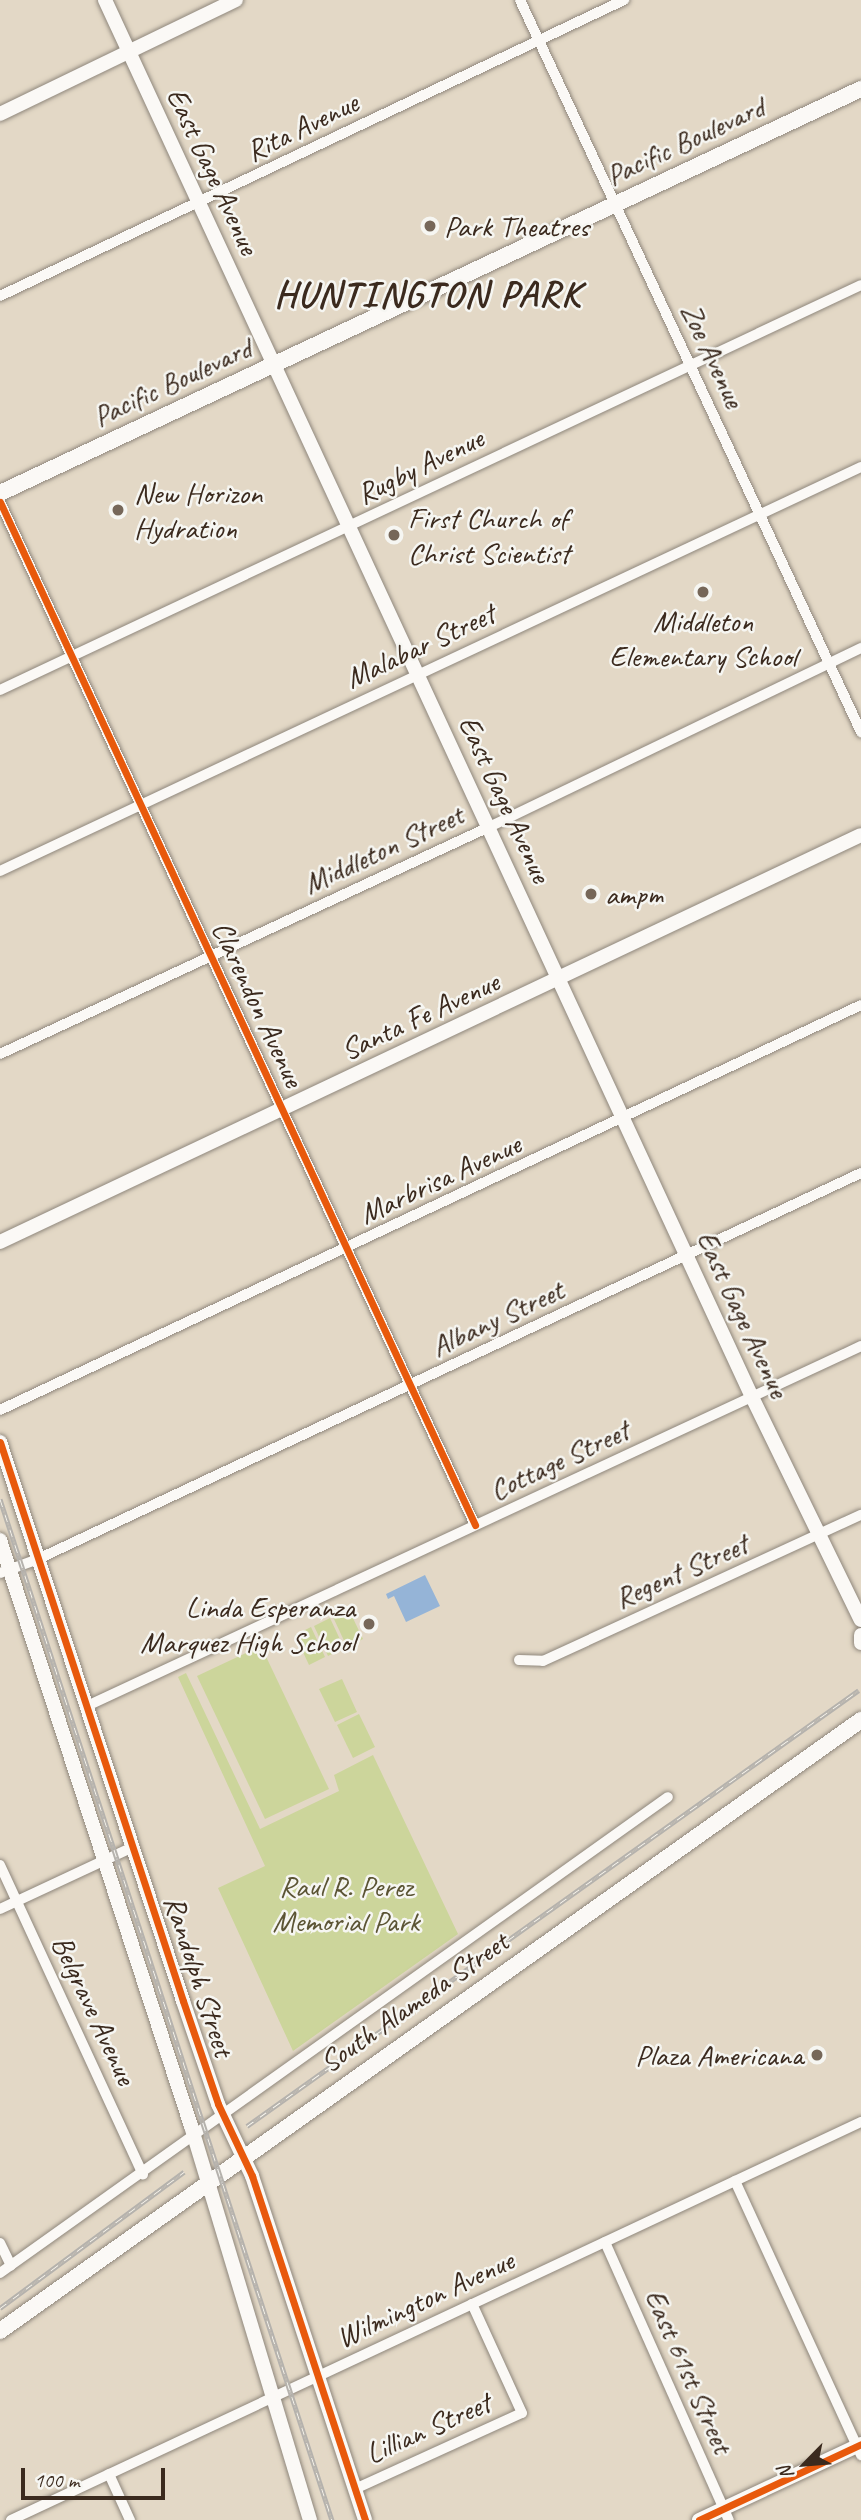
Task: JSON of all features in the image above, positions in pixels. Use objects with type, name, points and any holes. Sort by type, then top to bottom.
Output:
[{"type":"main road","name":"East Gage Avenue","points":[[105,0],[752,1397],[861,1620]]},
{"type":"main road","points":[[0,114],[130,54],[236,0]]},
{"type":"main road","name":"Pacific Boulevard","points":[[0,493],[861,89]]},
{"type":"main road","name":"Santa Fe Avenue","points":[[0,1242],[861,835]]},
{"type":"main road","name":"Randolph Street","points":[[0,1442],[223,2116],[243,2157],[365,2520]]},
{"type":"main road","name":"Randolph Street","points":[[0,1540],[5,1571],[195,2137],[271,2398],[310,2520]]},
{"type":"main road","points":[[861,1634],[861,1643]]},
{"type":"main road","name":"South Alameda Street","points":[[0,2331],[861,1720]]},
{"type":"main road","points":[[826,1745],[854,1734],[861,1736]]},
{"type":"main road","points":[[699,2520],[727,2514],[860,2449]]},
{"type":"street","name":"Zoe Avenue","points":[[520,0],[861,732]]},
{"type":"street","name":"Rita Avenue","points":[[0,296],[540,43],[624,0]]},
{"type":"street","name":"Rugby Avenue","points":[[0,690],[861,285]]},
{"type":"street","name":"Malabar Street","points":[[0,871],[861,467]]},
{"type":"street","name":"Clarendon Avenue","points":[[0,502],[475,1525]]},
{"type":"street","name":"Middleton Street","points":[[0,1054],[489,827],[861,648]]},
{"type":"street","name":"Marbrisa Avenue","points":[[0,1410],[624,1119],[861,1005]]},
{"type":"street","name":"Albany Street","points":[[5,1571],[38,1559],[861,1173]]},
{"type":"street","name":"Cottage Street","points":[[87,1706],[861,1346]]},
{"type":"street","name":"Regent Street","points":[[519,1660],[543,1661],[861,1514]]},
{"type":"street","points":[[0,2273],[143,2175],[668,1797]]},
{"type":"street","points":[[0,1909],[133,1847]]},
{"type":"street","name":"Belgrave Avenue","points":[[0,1864],[143,2175]]},
{"type":"street","name":"Wilmington Avenue","points":[[11,2520],[861,2122]]},
{"type":"street","points":[[735,2181],[860,2449]]},
{"type":"street","name":"East 61st Street","points":[[605,2242],[727,2514]]},
{"type":"street","points":[[0,2243],[11,2266]]},
{"type":"street","name":"Lillian Street","points":[[355,2489],[522,2413],[472,2304]]},
{"type":"street","points":[[109,2474],[130,2520]]},
{"type":"green space","points":[[349,1610],[363,1639],[347,1647],[333,1617]]},
{"type":"green space","points":[[330,1618],[344,1648],[328,1656],[314,1626]]},
{"type":"green space","points":[[311,1627],[325,1657],[309,1665],[295,1635]]},
{"type":"green space","points":[[261,1646],[329,1789],[265,1819],[197,1676]]},
{"type":"green space","name":"Raul R. Perez Memorial Park","points":[[186,1673],[260,1829],[339,1791],[334,1775],[373,1755],[458,1934],[293,2051],[218,1888],[265,1866],[178,1677]]},
{"type":"green space","points":[[342,1679],[357,1712],[335,1722],[319,1689]]},
{"type":"green space","points":[[359,1714],[375,1747],[353,1758],[337,1725]]},
{"type":"water","points":[[425,1575],[440,1606],[406,1622],[394,1596],[388,1599],[386,1594]]},
{"type":"railway","points":[[0,1499],[332,2520]]},
{"type":"railway","points":[[247,2126],[859,1690]]},
{"type":"railway","points":[[0,2308],[184,2172]]},
{"type":"cycle path","points":[[0,502],[475,1525]]},
{"type":"cycle path","points":[[0,1442],[183,2001],[218,2104],[252,2176],[365,2520]]},
{"type":"cycle path","points":[[699,2520],[861,2444]]},
{"type":"place","name":"Park Theatres","points":[[430,226]]},
{"type":"place","name":"New Horizon Hydration","points":[[118,510]]},
{"type":"place","name":"First Church of Christ Scientist","points":[[394,535]]},
{"type":"place","name":"Middleton Elementary School","points":[[703,592]]},
{"type":"place","name":"ampm","points":[[591,894]]},
{"type":"place","name":"Linda Esperanza Marquez High School","points":[[369,1624]]},
{"type":"place","name":"Plaza Americana","points":[[817,2055]]},
{"type":"district","name":"HUNTINGTON PARK","points":[[428,294]]}]
